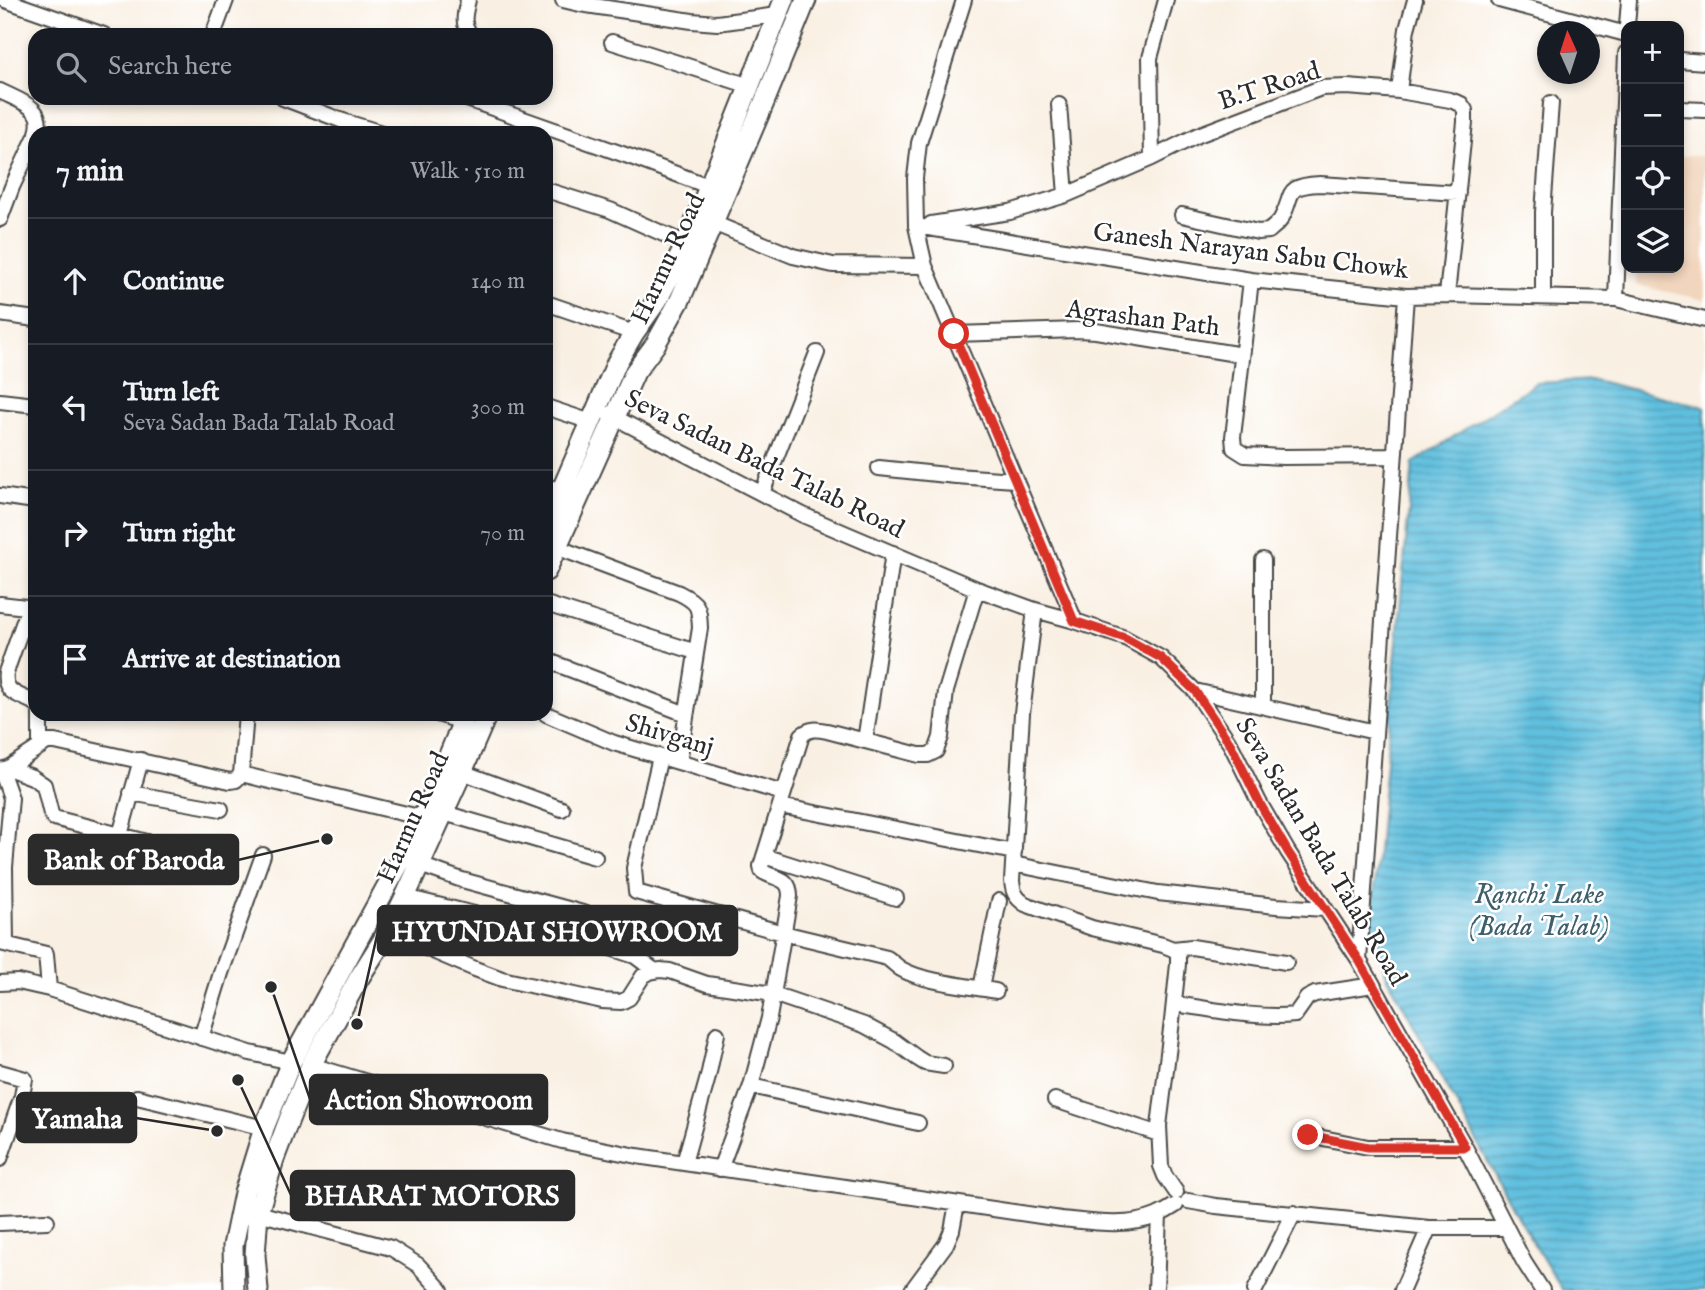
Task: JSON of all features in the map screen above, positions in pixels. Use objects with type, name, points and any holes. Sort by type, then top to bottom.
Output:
[{"type":"main road","name":"Harmu Road","points":[[553,554],[635,372],[655,345],[680,300],[806,0]]},
{"type":"main road","name":"Harmu Road","points":[[554,488],[594,416],[617,362],[658,299],[685,244],[781,7]]},
{"type":"main road","name":"Harmu Road","points":[[234,1290],[233,1246],[244,1194],[264,1128],[291,1062],[423,818],[463,721]]},
{"type":"main road","name":"Harmu Road","points":[[258,1290],[255,1255],[258,1213],[274,1159],[311,1065],[388,932],[444,814],[484,721]]},
{"type":"street","points":[[5,0],[84,28]]},
{"type":"street","points":[[216,28],[226,0]]},
{"type":"street","points":[[466,28],[468,0]]},
{"type":"street","points":[[563,0],[717,23],[781,7]]},
{"type":"street","points":[[964,0],[919,143],[915,178],[916,226],[925,266],[1074,621]]},
{"type":"street","points":[[1152,158],[1150,58],[1166,0]]},
{"type":"street","points":[[1399,91],[1407,29],[1415,0]]},
{"type":"street","points":[[1499,0],[1621,33]]},
{"type":"street","points":[[1627,21],[1629,0]]},
{"type":"street","points":[[612,42],[750,86]]},
{"type":"street","points":[[1684,60],[1705,62]]},
{"type":"street","name":"B.T Road","points":[[916,226],[1010,212],[1066,195],[1198,135],[1321,88],[1399,91],[1450,100],[1461,104],[1465,110],[1447,295]]},
{"type":"street","points":[[0,91],[37,113],[40,120],[38,126]]},
{"type":"street","points":[[1543,297],[1543,212],[1551,103]]},
{"type":"street","points":[[301,105],[359,126]]},
{"type":"street","points":[[484,105],[545,126]]},
{"type":"street","points":[[1059,105],[1066,195]]},
{"type":"street","points":[[1684,109],[1705,110]]},
{"type":"street","points":[[553,129],[708,187]]},
{"type":"street","points":[[1616,299],[1623,147]]},
{"type":"street","points":[[0,219],[6,184],[28,148]]},
{"type":"street","points":[[1182,215],[1258,232],[1269,231],[1282,218],[1290,195],[1307,185],[1458,193]]},
{"type":"street","points":[[553,192],[610,211],[685,244]]},
{"type":"street","points":[[713,223],[793,256],[833,265],[925,266]]},
{"type":"street","name":"Ganesh Narayan Sabu Chowk","points":[[916,226],[1251,280],[1406,296],[1616,299],[1705,320]]},
{"type":"street","points":[[1251,280],[1233,437],[1234,448],[1245,455],[1283,457],[1394,456]]},
{"type":"street","points":[[1359,960],[1406,296]]},
{"type":"street","points":[[553,305],[634,333]]},
{"type":"street","points":[[0,314],[28,318]]},
{"type":"street","name":"Agrashan Path","points":[[954,334],[1096,331],[1242,355]]},
{"type":"street","points":[[762,493],[817,353]]},
{"type":"street","points":[[0,401],[28,404]]},
{"type":"street","name":"Seva Sadan Bada Talab Road","points":[[553,408],[616,418],[803,515],[977,589],[1125,638],[1161,658],[1195,691],[1231,745],[1288,852],[1359,960],[1465,1147],[1524,1262],[1542,1290]]},
{"type":"street","points":[[879,468],[1015,480]]},
{"type":"street","points":[[0,496],[28,500]]},
{"type":"street","points":[[556,547],[679,593],[695,603],[699,609],[700,628],[679,762]]},
{"type":"street","points":[[866,741],[893,553]]},
{"type":"street","points":[[1263,560],[1263,706]]},
{"type":"street","points":[[720,1168],[751,1086],[769,1018],[790,887],[787,882],[767,875],[761,866],[802,735],[808,730],[827,731],[919,755],[936,751],[941,737],[946,691],[977,589]]},
{"type":"street","points":[[0,604],[28,607]]},
{"type":"street","points":[[553,606],[696,652]]},
{"type":"street","points":[[1035,610],[1022,713],[1013,858],[1013,890],[1016,898],[1025,904],[1092,928],[1173,949],[1192,947],[1286,962]]},
{"type":"street","points":[[28,617],[6,672],[5,682],[9,689],[28,700]]},
{"type":"street","points":[[553,663],[686,714]]},
{"type":"street","points":[[1195,691],[1375,732]]},
{"type":"street","name":"Shivganj","points":[[553,717],[614,743],[679,762],[782,800],[1013,858],[1158,893],[1325,909]]},
{"type":"street","points":[[40,721],[40,747]]},
{"type":"street","points":[[3,769],[47,743],[55,742],[236,780],[241,774],[245,721]]},
{"type":"street","points":[[660,757],[634,867],[636,892],[783,933],[887,958],[909,972],[945,983],[988,989],[999,901]]},
{"type":"street","points":[[120,835],[141,760]]},
{"type":"street","points":[[3,769],[32,778],[44,785],[54,818],[155,844],[209,862]]},
{"type":"street","points":[[3,769],[10,798],[3,943],[46,954],[49,989]]},
{"type":"street","points":[[462,772],[562,809]]},
{"type":"street","points":[[241,774],[423,818]]},
{"type":"street","points":[[131,793],[221,809]]},
{"type":"street","points":[[444,814],[595,858]]},
{"type":"street","points":[[201,1038],[221,972],[263,855]]},
{"type":"street","points":[[764,856],[896,898]]},
{"type":"street","points":[[420,865],[473,883],[601,918]]},
{"type":"street","points":[[405,897],[601,945],[635,956],[655,971]]},
{"type":"street","points":[[388,932],[502,979],[602,1001],[621,1002],[629,998],[643,976],[655,971],[670,971],[707,984],[773,994],[864,1025],[894,1041],[925,1063],[944,1066]]},
{"type":"street","points":[[1173,949],[1178,953],[1178,964],[1159,1134],[1161,1166],[1180,1199],[1216,1206],[1429,1228],[1506,1228]]},
{"type":"street","points":[[0,983],[18,982],[49,989],[250,1054],[291,1062]]},
{"type":"street","points":[[1174,1004],[1261,1016],[1295,1015],[1307,998],[1315,994],[1373,985]]},
{"type":"street","points":[[684,1163],[717,1034]]},
{"type":"street","points":[[311,1065],[562,1141],[637,1156],[957,1205],[1098,1222],[1148,1219],[1159,1215],[1180,1199]]},
{"type":"street","points":[[0,1072],[26,1079],[0,1159]]},
{"type":"street","points":[[751,1086],[918,1123]]},
{"type":"street","points":[[137,1097],[264,1128]]},
{"type":"street","points":[[1055,1100],[1159,1134]]},
{"type":"street","points":[[1308,1135],[1368,1147],[1465,1147]]},
{"type":"street","points":[[912,1290],[946,1244],[957,1205]]},
{"type":"street","points":[[258,1213],[391,1248],[418,1265],[440,1290]]},
{"type":"street","points":[[1255,1290],[1294,1213]]},
{"type":"street","points":[[1156,1290],[1159,1215]]},
{"type":"street","points":[[0,1223],[47,1221]]},
{"type":"street","points":[[1402,1290],[1429,1228]]},
{"type":"shaded area","points":[[1684,156],[1705,156],[1705,300],[1636,285],[1636,273],[1684,273]]},
{"type":"water","name":"Ranchi Lake (Bada Talab)","points":[[1594,380],[1705,407],[1705,1290],[1562,1290],[1520,1221],[1386,974],[1371,928],[1413,463],[1536,383]]},
{"type":"place","name":"Bank of Baroda","points":[[327,839]]},
{"type":"place","name":"Action Showroom","points":[[271,987]]},
{"type":"place","name":"HYUNDAI SHOWROOM","points":[[357,1024]]},
{"type":"place","name":"BHARAT MOTORS","points":[[238,1080]]},
{"type":"place","name":"Yamaha","points":[[217,1131]]},
{"type":"route","points":[[954,334],[1074,621],[1125,638],[1161,658],[1195,691],[1231,745],[1288,852],[1359,960],[1465,1147],[1368,1147],[1308,1135]]}]
